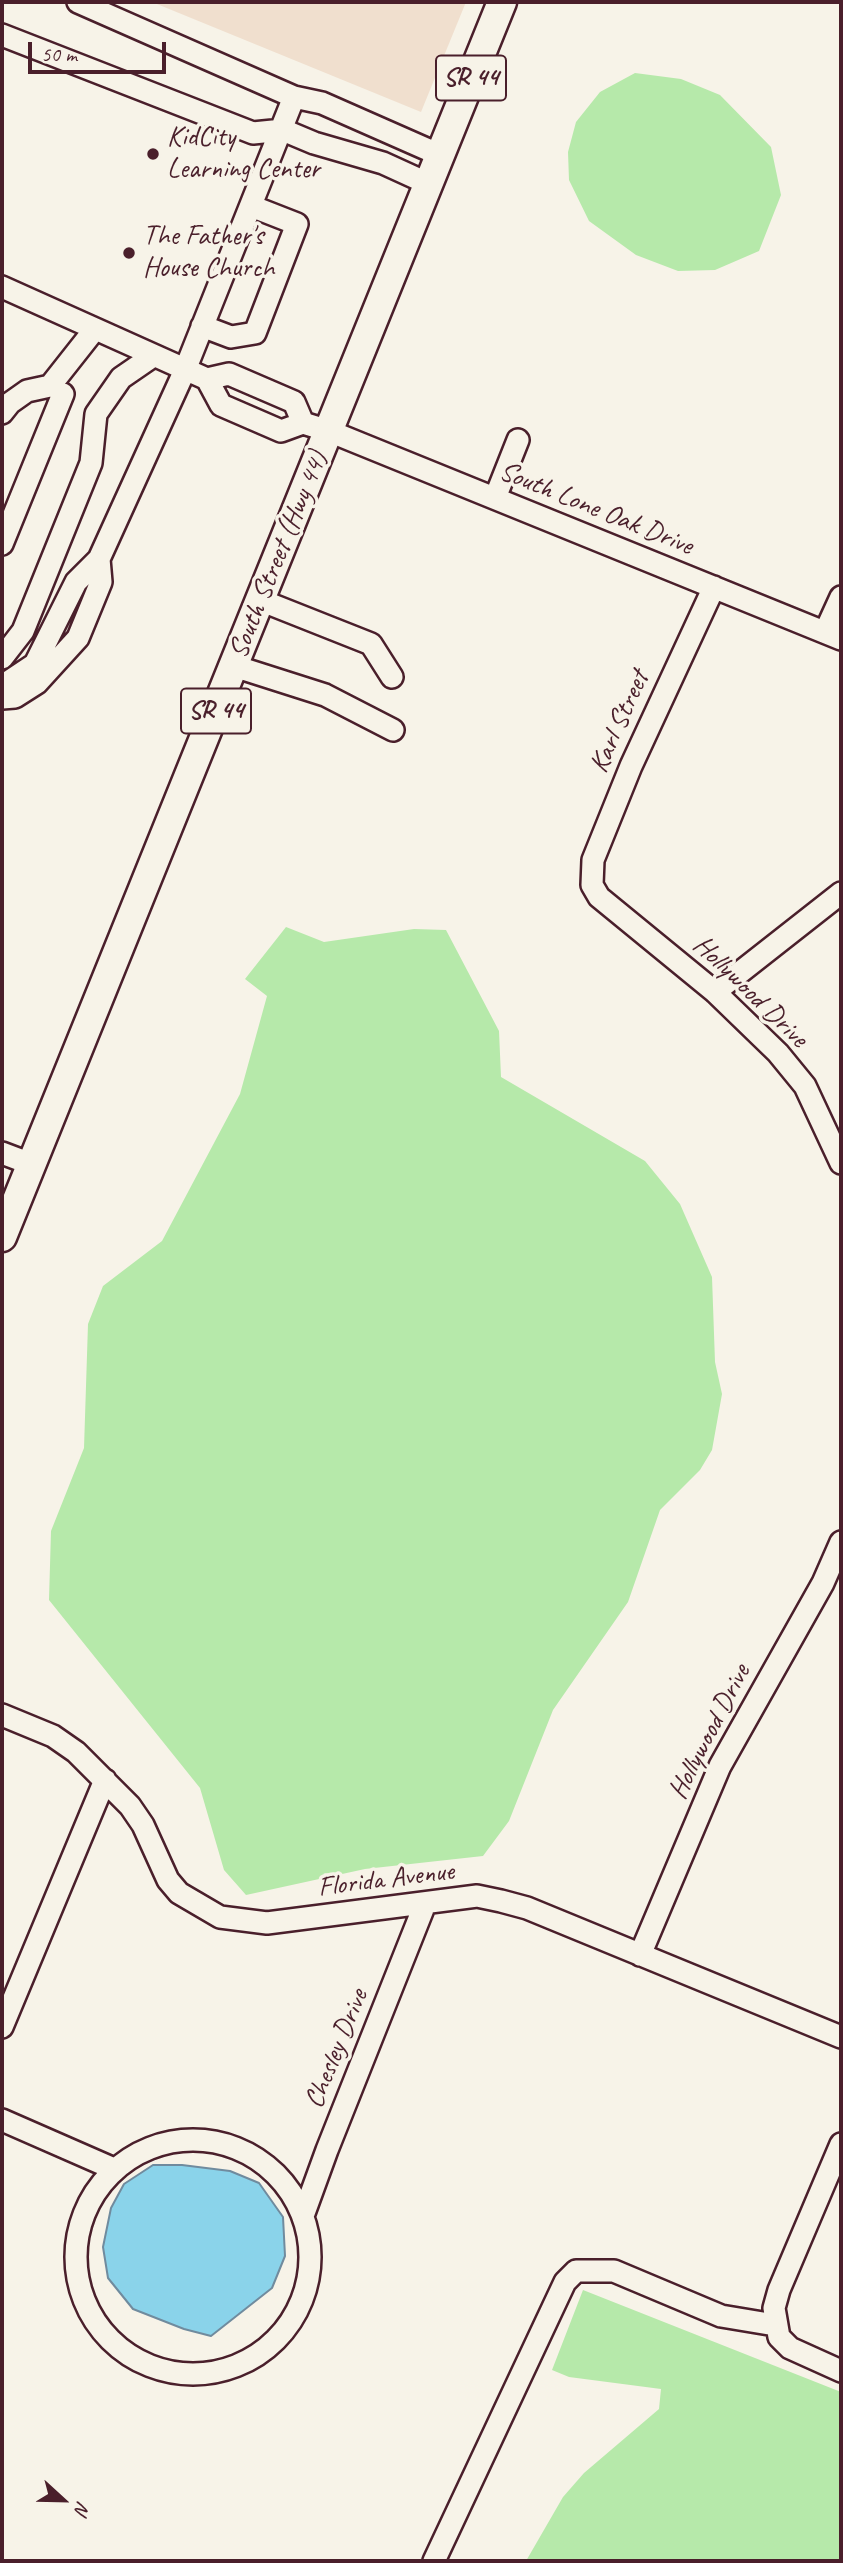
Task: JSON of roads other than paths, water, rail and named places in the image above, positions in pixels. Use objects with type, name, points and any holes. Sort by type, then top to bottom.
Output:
[{"type":"main road","name":"SR 44","points":[[429,184],[502,2]]},
{"type":"main road","name":"South Street (Hwy 44)","points":[[2,1237],[260,600],[316,427],[429,184]]},
{"type":"street","points":[[79,2],[295,97],[322,103],[440,155]]},
{"type":"street","points":[[2,35],[253,133],[283,130],[314,143],[383,163],[429,184]]},
{"type":"street","points":[[2,686],[35,664],[76,582],[99,559],[185,370],[295,97]]},
{"type":"street","points":[[202,326],[231,337],[255,333],[298,224],[251,206]]},
{"type":"street","points":[[2,287],[207,379],[229,374],[294,402],[316,427]]},
{"type":"street","points":[[2,544],[57,390],[95,329]]},
{"type":"street","points":[[2,658],[23,631],[91,463],[96,414],[121,378],[153,356]]},
{"type":"street","points":[[207,379],[221,405],[281,431],[316,427]]},
{"type":"street","points":[[2,413],[9,403],[27,391],[57,390],[96,414]]},
{"type":"street","name":"South Lone Oak Drive","points":[[316,427],[833,636]]},
{"type":"street","points":[[495,498],[518,440]]},
{"type":"street","points":[[2,698],[15,697],[37,683],[78,638],[101,582],[99,559]]},
{"type":"street","name":"Karl Street","points":[[592,885],[593,860],[631,766],[714,587]]},
{"type":"street","points":[[833,636],[841,597]]},
{"type":"street","points":[[260,600],[371,644],[392,677]]},
{"type":"street","points":[[234,666],[325,695],[376,718],[393,730]]},
{"type":"street","name":"Hollywood Drive","points":[[592,885],[599,897],[715,992],[764,1037],[805,1086],[841,1163]]},
{"type":"street","points":[[715,992],[841,893]]},
{"type":"street","points":[[2,1153],[31,1164]]},
{"type":"street","name":"Hollywood Drive","points":[[640,1955],[720,1766],[823,1583],[841,1542]]},
{"type":"street","name":"Florida Avenue","points":[[2,1715],[53,1737],[76,1752],[130,1806],[143,1825],[168,1880],[179,1893],[220,1917],[267,1923],[477,1896],[527,1908],[841,2037]]},
{"type":"street","points":[[2,2027],[104,1780]]},
{"type":"street","name":"Chesley Drive","points":[[303,2216],[425,1903]]},
{"type":"street","points":[[2,2120],[114,2169]]},
{"type":"street","points":[[193,2141],[217,2145],[265,2167],[283,2183],[303,2216],[312,2254],[310,2278],[296,2317],[281,2337],[248,2361],[225,2369],[201,2372],[177,2371],[155,2364],[120,2346],[91,2313],[80,2290],[76,2269],[79,2225],[98,2186],[114,2169],[132,2156],[170,2143],[193,2141]]},
{"type":"street","points":[[841,2144],[779,2290],[775,2325],[779,2337],[790,2348],[841,2371]]},
{"type":"street","points":[[433,2561],[560,2293],[576,2271],[614,2271],[721,2316],[775,2325]]},
{"type":"water","points":[[153,2165],[182,2165],[230,2171],[259,2183],[283,2217],[285,2256],[272,2288],[211,2336],[184,2329],[133,2309],[108,2278],[103,2247],[111,2208],[124,2184]]},
{"type":"place","name":"KidCity Learning Center","points":[[153,154]]},
{"type":"place","name":"The Father's House Church","points":[[129,253]]}]
